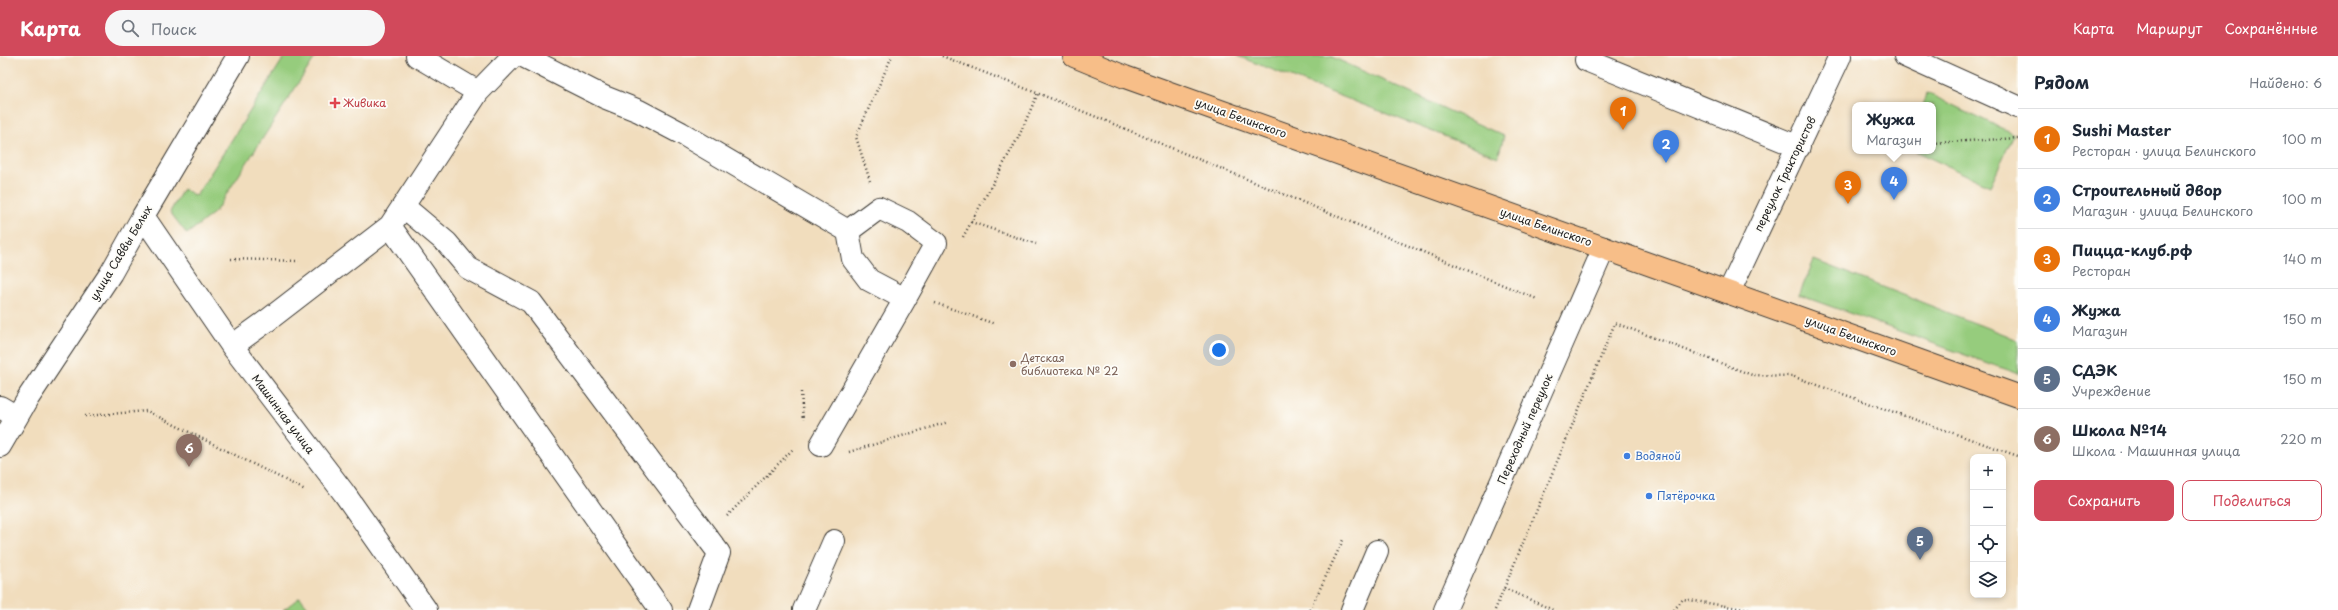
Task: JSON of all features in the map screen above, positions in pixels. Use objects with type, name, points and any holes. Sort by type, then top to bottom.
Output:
[{"type":"main road","name":"улица Белинского","points":[[1074,56],[1125,77],[2018,396]]},
{"type":"street","name":"улица Саввы Белых","points":[[0,446],[8,412],[111,273],[238,56]]},
{"type":"street","points":[[417,56],[478,92]]},
{"type":"street","points":[[232,346],[390,226],[478,92],[513,56]]},
{"type":"street","points":[[522,56],[604,97],[639,111],[681,133],[848,231]]},
{"type":"street","name":"переулок Трактористов","points":[[1729,292],[1799,147],[1840,56]]},
{"type":"street","points":[[1905,56],[2018,107]]},
{"type":"street","points":[[1586,60],[1799,147]]},
{"type":"street","points":[[404,206],[447,243],[468,268],[531,302],[720,553],[698,610]]},
{"type":"street","points":[[821,445],[936,243],[908,222],[879,208],[848,231]]},
{"type":"street","name":"Машинная улица","points":[[143,216],[232,346],[344,493],[426,610]]},
{"type":"street","points":[[390,226],[660,610]]},
{"type":"street","points":[[848,231],[852,259],[868,280],[905,299]]},
{"type":"street","name":"Переходный переулок","points":[[1445,610],[1604,248]]},
{"type":"street","points":[[804,610],[834,541]]},
{"type":"street","points":[[1352,610],[1377,551]]},
{"type":"path","points":[[879,208],[856,137],[892,56]]},
{"type":"path","points":[[942,56],[1073,107],[1537,299]]},
{"type":"path","points":[[1936,143],[2018,138]]},
{"type":"path","points":[[971,222],[1036,244]]},
{"type":"path","points":[[231,259],[343,262]]},
{"type":"path","points":[[929,301],[995,324]]},
{"type":"path","points":[[1495,610],[1615,323],[1752,375],[1792,376],[2018,456]]},
{"type":"path","points":[[801,392],[803,423]]},
{"type":"path","points":[[85,416],[147,411],[330,502],[344,493]]},
{"type":"path","points":[[843,454],[948,422]]},
{"type":"path","points":[[1310,610],[1344,538]]},
{"type":"path","points":[[1504,588],[1553,610]]},
{"type":"path","points":[[1674,610],[1683,599],[1750,610]]},
{"type":"green space","points":[[285,56],[316,56],[215,212],[187,234],[170,212],[183,189],[196,196]]},
{"type":"green space","points":[[1237,56],[1330,56],[1504,136],[1498,157]]},
{"type":"green space","points":[[1927,93],[2014,134],[1990,186],[1921,154],[1936,154],[1936,102],[1923,102]]},
{"type":"green space","points":[[1814,260],[2018,340],[2018,374],[1799,295]]},
{"type":"green space","points":[[300,597],[310,610],[283,610]]},
{"type":"place","name":"Живика","points":[[335,103]]},
{"type":"place","name":"Sushi Master","points":[[1623,130]]},
{"type":"place","name":"Строительный двор","points":[[1666,163]]},
{"type":"place","name":"Жужа","points":[[1894,200]]},
{"type":"place","name":"Пицца-клуб.рф","points":[[1848,204]]},
{"type":"place","name":"Детская библиотека № 22","points":[[1013,364]]},
{"type":"place","name":"Водяной","points":[[1627,456]]},
{"type":"place","name":"Школа №14","points":[[189,467]]},
{"type":"place","name":"Пятёрочка","points":[[1649,496]]},
{"type":"place","name":"СДЭК","points":[[1920,560]]}]
